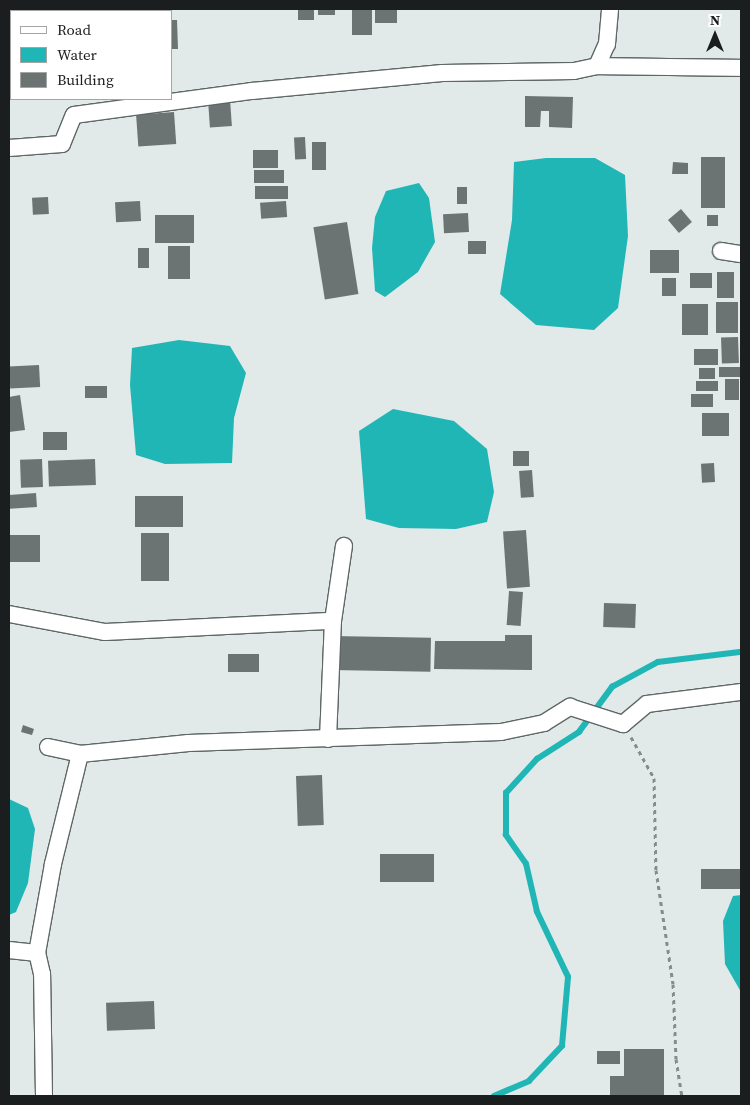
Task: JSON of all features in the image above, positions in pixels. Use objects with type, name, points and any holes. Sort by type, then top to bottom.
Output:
[{"type":"street","points":[[597,66],[607,44],[610,9]]},
{"type":"street","points":[[9,148],[62,144],[74,115],[252,91],[442,73],[574,71],[597,66],[741,68]]},
{"type":"street","points":[[721,251],[741,254]]},
{"type":"street","points":[[328,739],[332,621],[344,546]]},
{"type":"street","points":[[9,614],[105,632],[332,621]]},
{"type":"street","points":[[48,747],[80,754],[188,743],[501,732],[544,723],[570,707],[623,724],[647,704],[741,692]]},
{"type":"street","points":[[44,1096],[42,974],[37,953],[53,864],[80,754]]},
{"type":"street","points":[[9,950],[37,953]]},
{"type":"path","points":[[623,724],[654,778],[656,870],[673,984],[676,1059],[682,1096]]},
{"type":"water","points":[[546,158],[595,158],[625,175],[628,236],[618,308],[594,330],[536,325],[500,294],[512,220],[514,162]]},
{"type":"water","points":[[419,183],[429,198],[435,242],[418,272],[385,297],[375,291],[372,248],[375,217],[386,191]]},
{"type":"water","points":[[179,340],[230,346],[246,373],[234,418],[232,463],[165,464],[136,455],[130,385],[132,348]]},
{"type":"water","points":[[393,409],[454,421],[487,449],[494,492],[487,522],[456,529],[399,528],[366,519],[359,431]]},
{"type":"water","points":[[9,799],[28,808],[35,829],[28,883],[16,912],[9,915]]},
{"type":"water","points":[[741,895],[741,992],[725,964],[723,921],[733,896]]},
{"type":"building","points":[[298,9],[314,9],[314,20],[298,20]]},
{"type":"building","points":[[318,9],[335,9],[335,15],[318,15]]},
{"type":"building","points":[[352,9],[372,9],[372,35],[352,35]]},
{"type":"building","points":[[375,9],[397,9],[397,23],[375,23]]},
{"type":"building","points":[[172,20],[177,20],[178,49],[172,49]]},
{"type":"building","points":[[525,96],[573,97],[572,128],[549,127],[549,111],[541,111],[540,127],[525,127]]},
{"type":"building","points":[[230,99],[232,126],[210,127],[208,101]]},
{"type":"building","points":[[174,112],[176,144],[138,147],[136,115]]},
{"type":"building","points":[[305,137],[306,159],[295,160],[294,138]]},
{"type":"building","points":[[312,142],[326,142],[326,170],[312,170]]},
{"type":"building","points":[[253,150],[278,150],[278,168],[253,168]]},
{"type":"building","points":[[701,157],[725,157],[725,208],[701,208]]},
{"type":"building","points":[[673,162],[688,163],[688,174],[672,174]]},
{"type":"building","points":[[254,170],[284,170],[284,183],[254,183]]},
{"type":"building","points":[[255,186],[288,186],[288,199],[255,199]]},
{"type":"building","points":[[457,187],[467,187],[467,204],[457,204]]},
{"type":"building","points":[[48,197],[49,214],[33,215],[32,198]]},
{"type":"building","points":[[140,201],[141,221],[116,222],[115,202]]},
{"type":"building","points":[[286,201],[287,217],[261,219],[260,203]]},
{"type":"building","points":[[681,209],[692,222],[679,233],[668,220]]},
{"type":"building","points":[[468,213],[469,232],[444,233],[443,214]]},
{"type":"building","points":[[155,215],[194,215],[194,243],[155,243]]},
{"type":"building","points":[[707,215],[718,215],[718,226],[707,226]]},
{"type":"building","points":[[347,222],[358,294],[325,299],[313,227]]},
{"type":"building","points":[[468,241],[486,241],[486,254],[468,254]]},
{"type":"building","points":[[168,246],[190,246],[190,279],[168,279]]},
{"type":"building","points":[[138,248],[149,248],[149,268],[138,268]]},
{"type":"building","points":[[650,250],[679,250],[679,273],[650,273]]},
{"type":"building","points":[[717,272],[734,272],[734,298],[717,298]]},
{"type":"building","points":[[690,273],[712,273],[712,288],[690,288]]},
{"type":"building","points":[[662,278],[676,278],[676,296],[662,296]]},
{"type":"building","points":[[716,302],[738,302],[738,333],[716,333]]},
{"type":"building","points":[[682,304],[708,304],[708,335],[682,335]]},
{"type":"building","points":[[738,337],[739,363],[722,364],[721,338]]},
{"type":"building","points":[[694,349],[718,349],[718,365],[694,365]]},
{"type":"building","points":[[39,365],[40,387],[10,389],[9,367]]},
{"type":"building","points":[[719,367],[741,367],[741,377],[719,377]]},
{"type":"building","points":[[699,368],[715,368],[715,379],[699,379]]},
{"type":"building","points":[[725,379],[739,379],[739,400],[725,400]]},
{"type":"building","points":[[696,381],[718,381],[718,391],[696,391]]},
{"type":"building","points":[[85,386],[107,386],[107,398],[85,398]]},
{"type":"building","points":[[691,394],[713,394],[713,407],[691,407]]},
{"type":"building","points":[[20,395],[25,430],[9,432],[9,397]]},
{"type":"building","points":[[702,413],[729,413],[729,436],[702,436]]},
{"type":"building","points":[[43,432],[67,432],[67,450],[43,450]]},
{"type":"building","points":[[513,451],[529,451],[529,466],[513,466]]},
{"type":"building","points":[[42,459],[43,487],[21,488],[20,460]]},
{"type":"building","points":[[95,459],[96,485],[49,487],[48,461]]},
{"type":"building","points":[[714,463],[715,482],[702,483],[701,464]]},
{"type":"building","points":[[532,470],[534,497],[521,498],[519,471]]},
{"type":"building","points":[[36,493],[37,507],[10,509],[9,495]]},
{"type":"building","points":[[135,496],[183,496],[183,527],[135,527]]},
{"type":"building","points":[[526,530],[530,587],[507,588],[503,532]]},
{"type":"building","points":[[141,533],[169,533],[169,581],[141,581]]},
{"type":"building","points":[[9,535],[40,535],[40,562],[9,562]]},
{"type":"building","points":[[509,591],[523,592],[521,626],[507,625]]},
{"type":"building","points":[[604,603],[636,604],[635,628],[603,627]]},
{"type":"building","points":[[505,635],[532,635],[532,670],[434,669],[435,641],[505,641]]},
{"type":"building","points":[[332,636],[431,638],[430,672],[331,670]]},
{"type":"building","points":[[228,654],[259,654],[259,672],[228,672]]},
{"type":"building","points":[[23,725],[34,729],[32,735],[21,732]]},
{"type":"building","points":[[322,775],[324,825],[298,826],[296,776]]},
{"type":"building","points":[[380,854],[434,854],[434,882],[380,882]]},
{"type":"building","points":[[701,869],[741,869],[741,889],[701,889]]},
{"type":"building","points":[[154,1001],[155,1029],[107,1031],[106,1003]]},
{"type":"building","points":[[624,1049],[664,1049],[664,1096],[610,1096],[610,1076],[624,1076]]},
{"type":"building","points":[[597,1051],[620,1051],[620,1064],[597,1064]]},
{"type":"waterway","points":[[494,1096],[529,1081],[562,1046],[568,977],[537,912],[526,864],[506,835],[506,793],[537,759],[579,732],[612,687],[658,662],[741,652]]}]
